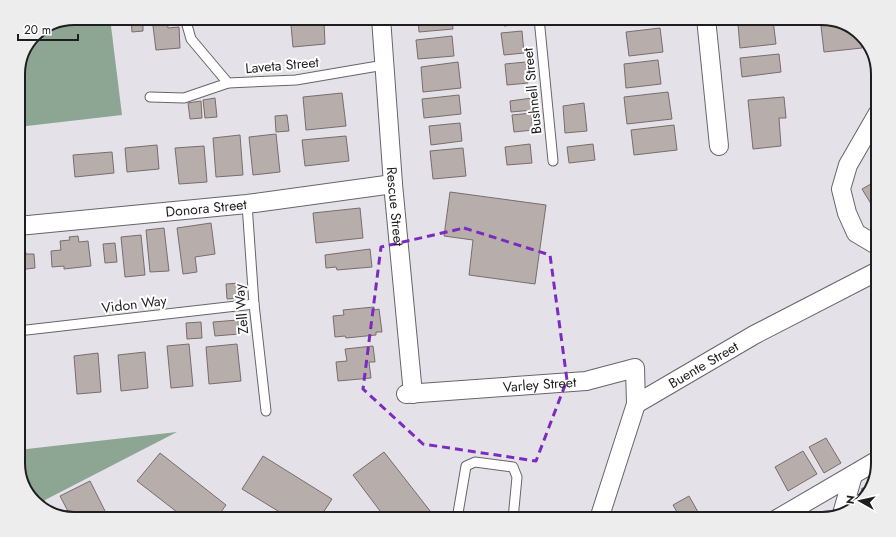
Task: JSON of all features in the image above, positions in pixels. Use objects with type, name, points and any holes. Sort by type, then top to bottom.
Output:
[{"type":"street","name":"Rescue Street","points":[[381,25],[410,394]]},
{"type":"street","points":[[707,25],[719,146]]},
{"type":"street","points":[[871,125],[848,165],[841,189],[847,213],[856,233],[871,242]]},
{"type":"street","name":"Donora Street","points":[[25,225],[247,204],[393,184]]},
{"type":"street","name":"Buente Street","points":[[636,404],[754,335],[871,275]]},
{"type":"street","name":"Varley Street","points":[[410,394],[586,381],[635,368],[636,404]]},
{"type":"street","points":[[601,512],[636,404]]},
{"type":"street","points":[[789,512],[871,464]]},
{"type":"street","points":[[851,481],[853,475]]},
{"type":"lane","points":[[188,25],[191,39],[228,84]]},
{"type":"lane","name":"Bushnell Street","points":[[540,25],[553,161]]},
{"type":"lane","name":"Laveta Street","points":[[150,97],[184,98],[228,84],[296,80],[384,65]]},
{"type":"lane","name":"Zell Way","points":[[247,204],[254,304],[266,411]]},
{"type":"lane","name":"Vidon Way","points":[[25,330],[254,304]]},
{"type":"lane","points":[[458,512],[466,466],[475,462],[513,467],[517,477],[514,512]]},
{"type":"highlighted area","points":[[464,228],[550,255],[567,380],[536,461],[423,444],[363,389],[381,247]]},
{"type":"green space","points":[[67,25],[111,25],[122,115],[25,126],[25,71],[30,52],[35,44],[49,32]]},
{"type":"green space","points":[[177,432],[45,500],[46,503],[35,493],[28,479],[25,466],[25,449]]},
{"type":"building","points":[[132,25],[143,25],[143,31],[132,32]]},
{"type":"building","points":[[153,25],[168,25],[168,28],[179,27],[180,48],[156,50]]},
{"type":"building","points":[[291,25],[324,25],[325,44],[293,47]]},
{"type":"building","points":[[418,25],[453,25],[453,29],[419,32]]},
{"type":"building","points":[[738,25],[774,25],[776,44],[740,48]]},
{"type":"building","points":[[830,25],[847,32],[857,39],[862,48],[824,52],[821,26]]},
{"type":"building","points":[[660,28],[663,52],[629,56],[626,32]]},
{"type":"building","points":[[522,31],[524,53],[504,55],[501,33]]},
{"type":"building","points":[[452,36],[454,56],[418,59],[416,40]]},
{"type":"building","points":[[779,54],[781,72],[742,77],[740,58]]},
{"type":"building","points":[[658,60],[661,84],[626,88],[624,64]]},
{"type":"building","points":[[458,62],[461,88],[423,92],[421,67]]},
{"type":"building","points":[[526,62],[528,83],[507,85],[505,64]]},
{"type":"building","points":[[668,92],[672,119],[627,124],[624,97]]},
{"type":"building","points":[[342,93],[346,126],[306,130],[303,97]]},
{"type":"building","points":[[459,95],[461,114],[424,118],[422,99]]},
{"type":"building","points":[[784,97],[786,118],[779,118],[781,146],[753,149],[748,100]]},
{"type":"building","points":[[215,98],[217,117],[205,118],[203,100]]},
{"type":"building","points":[[532,98],[533,110],[511,112],[510,101]]},
{"type":"building","points":[[201,101],[202,118],[190,119],[188,103]]},
{"type":"building","points":[[584,103],[587,131],[565,133],[563,106]]},
{"type":"building","points":[[531,113],[533,130],[514,132],[512,115]]},
{"type":"building","points":[[287,115],[289,131],[276,132],[275,116]]},
{"type":"building","points":[[460,123],[462,141],[431,145],[429,126]]},
{"type":"building","points":[[674,125],[677,150],[634,155],[631,130]]},
{"type":"building","points":[[276,134],[280,172],[253,175],[249,137]]},
{"type":"building","points":[[240,135],[243,175],[216,177],[213,138]]},
{"type":"building","points":[[346,136],[349,161],[305,166],[302,140]]},
{"type":"building","points":[[530,144],[532,163],[507,165],[505,147]]},
{"type":"building","points":[[593,144],[595,160],[569,163],[567,147]]},
{"type":"building","points":[[157,145],[159,169],[127,172],[125,148]]},
{"type":"building","points":[[204,146],[207,182],[179,184],[175,148]]},
{"type":"building","points":[[463,148],[466,176],[433,179],[430,151]]},
{"type":"building","points":[[112,152],[114,173],[75,177],[73,155]]},
{"type":"building","points":[[871,184],[871,204],[862,189]]},
{"type":"building","points":[[450,192],[546,205],[535,284],[469,275],[473,240],[444,236]]},
{"type":"building","points":[[360,208],[363,238],[316,243],[313,213]]},
{"type":"building","points":[[211,223],[215,254],[195,257],[197,272],[183,274],[177,228]]},
{"type":"building","points":[[164,228],[169,271],[150,272],[146,230]]},
{"type":"building","points":[[141,235],[145,275],[125,277],[121,237]]},
{"type":"building","points":[[78,236],[79,242],[88,241],[91,266],[64,269],[64,266],[52,267],[51,251],[61,250],[60,241],[70,240],[69,237]]},
{"type":"building","points":[[115,243],[117,262],[105,263],[103,244]]},
{"type":"building","points":[[25,249],[26,254],[34,254],[35,268],[25,269]]},
{"type":"building","points":[[370,249],[372,267],[337,270],[336,267],[326,268],[325,255]]},
{"type":"building","points":[[240,283],[241,298],[227,299],[226,284]]},
{"type":"building","points":[[374,307],[374,310],[379,309],[382,332],[376,332],[376,335],[346,338],[345,336],[335,337],[333,316],[344,315],[343,310]]},
{"type":"building","points":[[238,320],[239,334],[215,336],[213,322]]},
{"type":"building","points":[[201,322],[202,338],[187,339],[186,323]]},
{"type":"building","points":[[189,344],[193,386],[171,388],[167,346]]},
{"type":"building","points":[[237,344],[241,381],[209,384],[206,347]]},
{"type":"building","points":[[373,346],[375,362],[369,362],[371,378],[338,381],[336,362],[347,361],[345,349]]},
{"type":"building","points":[[145,352],[148,388],[121,391],[118,355]]},
{"type":"building","points":[[98,353],[101,392],[77,394],[74,356]]},
{"type":"building","points":[[826,438],[841,463],[824,473],[809,447]]},
{"type":"building","points":[[803,451],[817,474],[788,491],[775,467]]},
{"type":"building","points":[[384,452],[431,512],[381,512],[353,475]]},
{"type":"building","points":[[160,453],[226,505],[221,512],[177,512],[137,481]]},
{"type":"building","points":[[263,456],[332,499],[324,512],[280,512],[242,489]]},
{"type":"building","points":[[90,481],[106,512],[68,512],[60,496]]},
{"type":"building","points":[[689,496],[698,512],[677,512],[673,505]]}]
